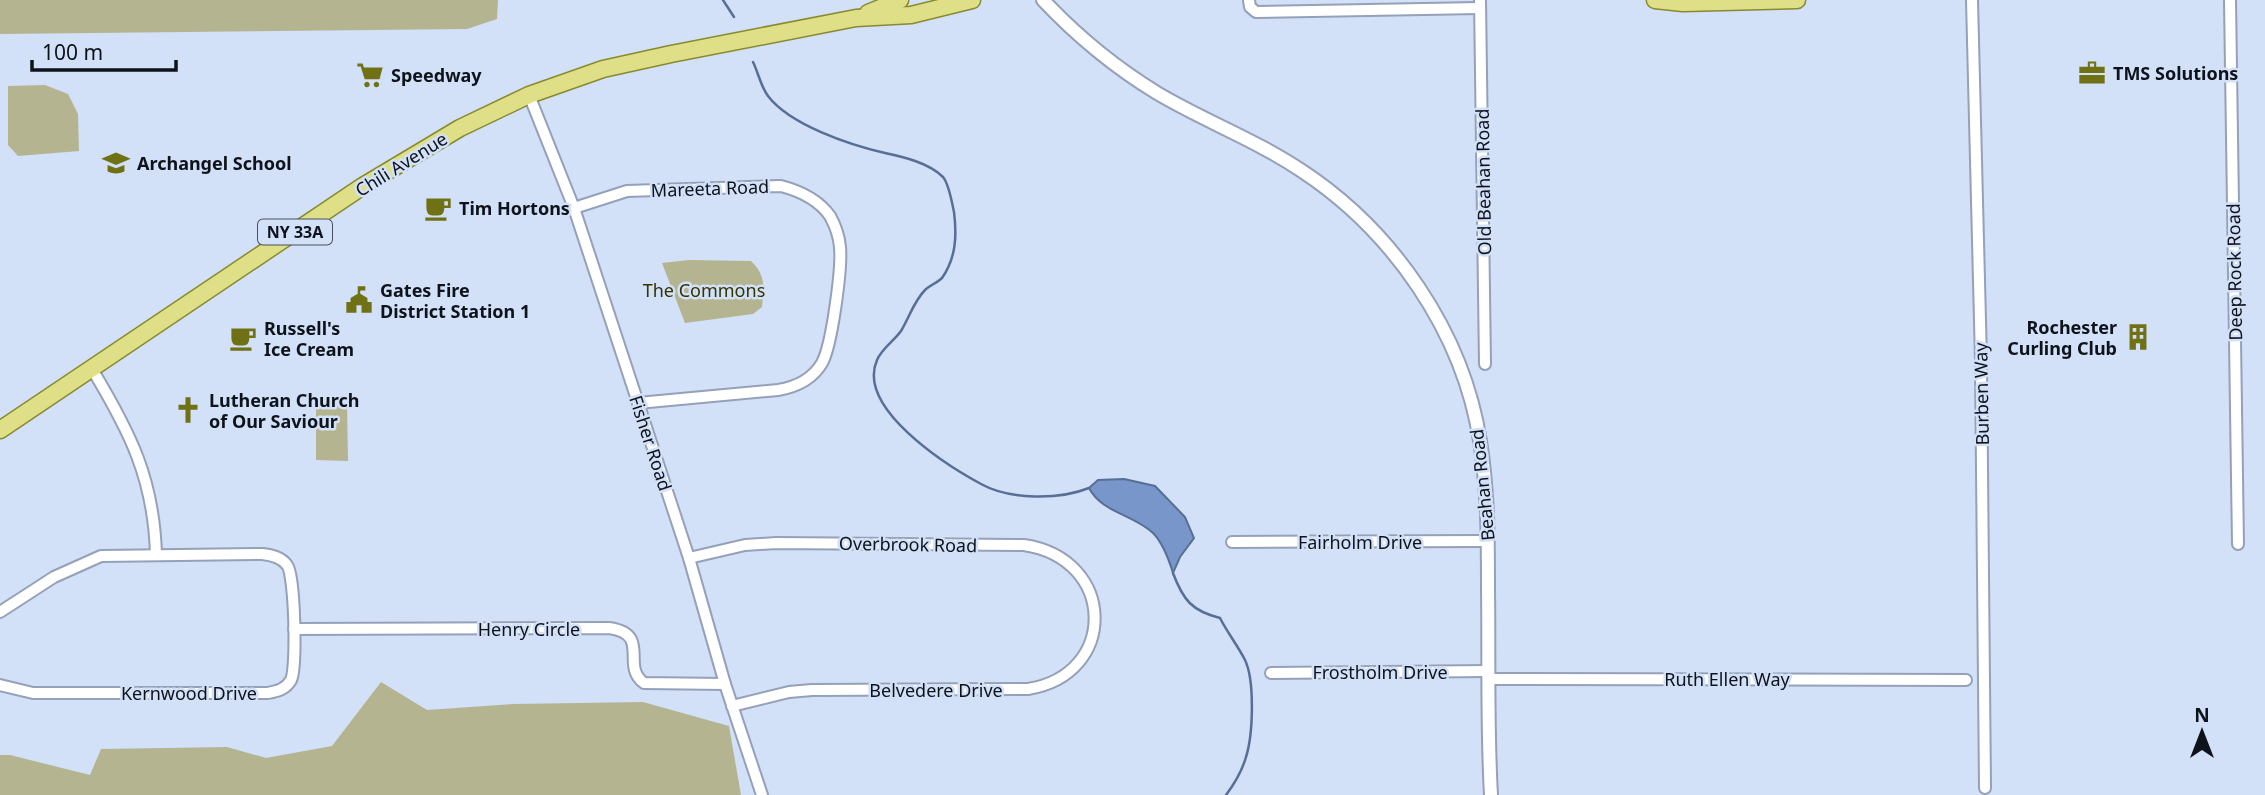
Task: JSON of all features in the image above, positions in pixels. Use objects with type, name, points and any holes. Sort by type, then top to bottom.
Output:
[{"type":"main road","name":"Chili Avenue","points":[[856,18],[900,0]]},
{"type":"main road","name":"Chili Avenue","points":[[0,430],[363,186],[460,128],[529,95],[603,69],[856,18],[912,15],[972,0]]},
{"type":"main road","points":[[1655,0],[1683,3],[1708,0],[1797,0]]},
{"type":"street","name":"Beahan Road","points":[[1042,0],[1095,48],[1157,93],[1276,155],[1328,189],[1374,232],[1397,258],[1425,298],[1449,341],[1465,381],[1480,440],[1488,541],[1491,795]]},
{"type":"street","points":[[1250,0],[1250,7],[1256,12],[1480,4]]},
{"type":"street","name":"Burben Way","points":[[1972,0],[1981,360],[1985,788]]},
{"type":"street","name":"Deep Rock Road","points":[[2230,0],[2238,544]]},
{"type":"street","name":"Old Beahan Road","points":[[1480,4],[1485,364]]},
{"type":"street","name":"Fisher Road","points":[[529,95],[574,208],[689,558],[724,684],[762,795]]},
{"type":"street","name":"Mareeta Road","points":[[574,208],[627,191],[780,186],[798,191],[814,200],[829,215],[838,233],[840,262],[828,346],[822,363],[811,377],[794,387],[638,403]]},
{"type":"street","points":[[92,369],[117,410],[144,474],[155,520],[156,555]]},
{"type":"street","name":"Fairholm Drive","points":[[1232,542],[1488,541]]},
{"type":"street","name":"Overbrook Road","points":[[689,558],[746,545],[776,543],[1024,545],[1059,555],[1075,569],[1088,586],[1094,611]]},
{"type":"street","name":"Kernwood Drive","points":[[0,612],[54,577],[100,556],[262,554],[280,558],[291,572],[294,629],[294,673],[285,687],[268,694],[33,693],[0,685]]},
{"type":"street","name":"Belvedere Drive","points":[[732,706],[789,692],[812,690],[1046,687],[1061,680],[1076,667],[1087,652],[1092,636],[1094,611]]},
{"type":"street","name":"Henry Circle","points":[[294,629],[609,628],[629,635],[633,644],[637,677],[644,683],[724,684]]},
{"type":"street","name":"Frostholm Drive","points":[[1271,673],[1489,675]]},
{"type":"street","name":"Ruth Ellen Way","points":[[1489,675],[1966,680]]},
{"type":"green space","points":[[0,0],[498,0],[497,19],[467,29],[0,34]]},
{"type":"green space","points":[[45,85],[68,94],[78,114],[79,151],[18,156],[8,145],[8,86]]},
{"type":"green space","name":"The Commons","points":[[689,260],[751,261],[762,277],[762,307],[753,314],[685,323],[662,263]]},
{"type":"green space","points":[[347,405],[348,461],[316,460],[316,406]]},
{"type":"green space","points":[[381,682],[427,710],[513,704],[643,702],[729,726],[741,795],[0,795],[0,755],[10,755],[90,775],[101,749],[227,747],[266,758],[332,746]]},
{"type":"water","points":[[1124,479],[1155,486],[1185,517],[1194,538],[1180,557],[1173,573],[1157,537],[1136,521],[1102,503],[1089,488],[1098,480]]},
{"type":"waterway","points":[[723,0],[734,17]]},
{"type":"waterway","points":[[753,62],[768,96],[805,125],[838,139],[924,164],[943,177],[947,184],[955,230],[950,263],[942,278],[921,294],[901,331],[877,360],[874,378],[879,397],[891,415],[927,449],[993,489],[1020,495],[1049,496],[1089,488]]},
{"type":"waterway","points":[[1173,573],[1185,597],[1195,608],[1220,618],[1248,669],[1252,708],[1248,747],[1240,772],[1226,795]]},
{"type":"place","name":"TMS Solutions","points":[[2092,73]]},
{"type":"place","name":"Speedway","points":[[370,75]]},
{"type":"place","name":"Archangel School","points":[[116,163]]},
{"type":"place","name":"Tim Hortons","points":[[438,208]]},
{"type":"place","name":"Gates Fire District Station 1","points":[[359,300]]},
{"type":"place","name":"Rochester Curling Club","points":[[2138,337]]},
{"type":"place","name":"Russell's Ice Cream","points":[[243,338]]},
{"type":"place","name":"Lutheran Church of Our Saviour","points":[[188,410]]}]
